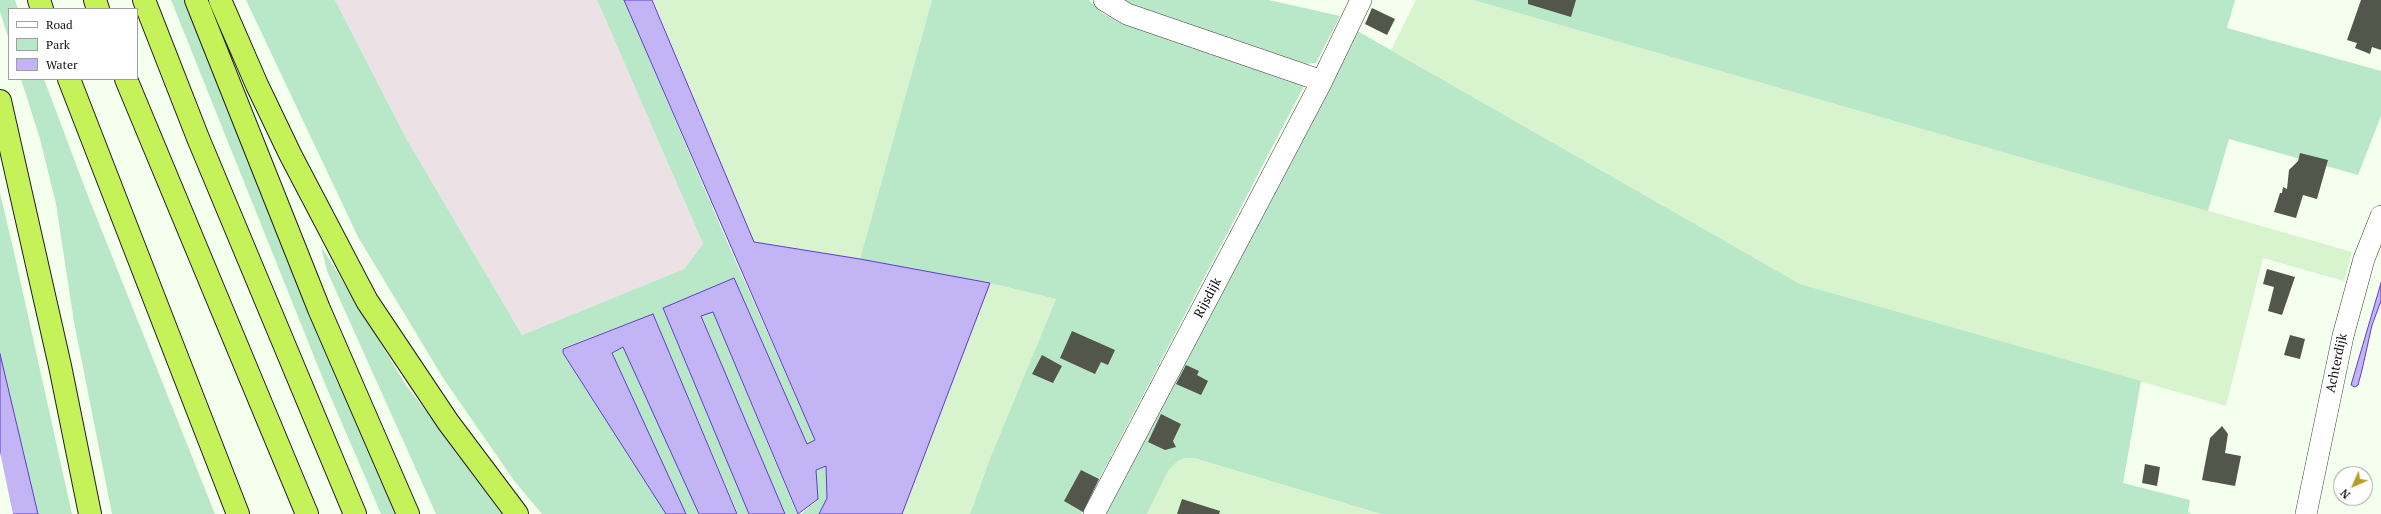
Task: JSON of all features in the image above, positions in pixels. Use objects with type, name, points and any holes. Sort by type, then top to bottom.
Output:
[{"type":"highway","points":[[144,0],[201,146],[355,514]]},
{"type":"highway","points":[[196,0],[318,309],[408,514]]},
{"type":"highway","points":[[220,0],[257,85],[290,154],[367,301],[448,422],[517,514]]},
{"type":"highway","points":[[69,80],[238,514]]},
{"type":"highway","points":[[126,80],[307,514]]},
{"type":"highway","points":[[0,101],[60,366],[90,514]]},
{"type":"street","points":[[1104,0],[1127,14],[1322,81]]},
{"type":"street","name":"Rijsdijk","points":[[1094,514],[1322,81],[1361,0]]},
{"type":"street","name":"Achterdijk","points":[[2306,514],[2343,336],[2364,259],[2381,216]]},
{"type":"shaded area","points":[[335,0],[597,0],[703,244],[684,269],[522,335],[406,138]]},
{"type":"green space","points":[[0,0],[15,0],[18,8],[8,8],[8,37],[0,12]]},
{"type":"green space","points":[[171,0],[186,0],[345,397],[395,514],[381,514],[325,384]]},
{"type":"green space","points":[[246,0],[335,0],[406,138],[522,335],[684,269],[703,244],[597,0],[624,0],[725,237],[815,440],[807,444],[734,278],[663,309],[749,514],[738,514],[653,314],[563,348],[562,352],[666,514],[542,514],[515,482],[443,378],[358,237]]},
{"type":"green space","points":[[653,0],[932,0],[860,259],[754,242]]},
{"type":"green space","points":[[932,0],[1089,0],[1102,13],[1120,23],[1305,84],[1081,514],[970,514],[991,456],[1056,299],[990,283],[860,259]]},
{"type":"green space","points":[[1110,0],[1269,0],[1340,16],[1316,63],[1304,64]]},
{"type":"green space","points":[[1416,0],[1473,0],[2352,252],[2344,281],[2263,258],[2226,406],[1800,284],[1391,50]]},
{"type":"green space","points":[[1473,0],[2235,0],[2227,28],[2381,71],[2381,116],[2358,175],[2229,139],[2208,211]]},
{"type":"green space","points":[[1354,29],[1800,284],[2141,381],[2123,483],[2190,500],[2188,512],[2191,514],[1381,514],[1194,458],[1185,458],[1178,461],[1168,471],[1147,514],[1101,514]]},
{"type":"green space","points":[[21,80],[44,80],[88,196],[215,514],[112,514],[74,322],[56,204],[40,139]]},
{"type":"green space","points":[[0,193],[72,514],[38,514],[0,354]]},
{"type":"green space","points":[[321,246],[406,385],[504,514],[436,514],[327,271]]},
{"type":"green space","points":[[990,283],[1056,299],[991,456],[970,514],[902,514]]},
{"type":"green space","points":[[713,312],[797,514],[784,514],[701,315]]},
{"type":"green space","points":[[623,347],[699,514],[686,514],[611,353]]},
{"type":"green space","points":[[1185,458],[1194,458],[1381,514],[1147,514],[1168,471],[1178,461]]},
{"type":"green space","points":[[827,466],[828,498],[819,514],[801,514],[818,500],[816,470]]},
{"type":"water","points":[[624,0],[652,0],[754,242],[860,259],[990,283],[902,514],[819,514],[827,498],[826,466],[816,470],[818,499],[798,514],[713,312],[701,316],[785,514],[749,514],[663,308],[734,278],[807,444],[815,440]]},
{"type":"water","points":[[2381,283],[2381,301],[2372,325],[2358,385],[2355,387],[2351,385]]},
{"type":"water","points":[[653,314],[737,514],[699,514],[623,347],[612,353],[686,514],[666,514],[563,353],[563,349]]},
{"type":"water","points":[[0,354],[38,514],[0,514]]},
{"type":"pier","points":[[0,452],[13,514],[0,514]]},
{"type":"building","points":[[1528,0],[1576,0],[1571,17],[1528,4]]},
{"type":"building","points":[[2361,0],[2381,0],[2381,50],[2372,47],[2370,54],[2355,48],[2357,43],[2347,40]]},
{"type":"building","points":[[1372,8],[1395,19],[1387,35],[1365,24]]},
{"type":"building","points":[[2300,153],[2328,160],[2317,199],[2303,195],[2296,218],[2274,212],[2283,187],[2287,189],[2289,170],[2298,161]]},
{"type":"building","points":[[2267,269],[2295,277],[2282,315],[2268,311],[2274,287],[2263,284]]},
{"type":"building","points":[[1072,331],[1115,350],[1108,365],[1101,362],[1095,374],[1060,358]]},
{"type":"building","points":[[2290,335],[2305,339],[2300,359],[2284,355]]},
{"type":"building","points":[[1042,355],[1062,366],[1053,383],[1032,374]]},
{"type":"building","points":[[1186,365],[1199,371],[1197,375],[1208,381],[1201,395],[1176,384]]},
{"type":"building","points":[[1161,414],[1181,424],[1173,441],[1176,447],[1165,450],[1148,442]]},
{"type":"building","points":[[2222,426],[2228,434],[2225,453],[2241,456],[2235,486],[2202,480],[2210,438]]},
{"type":"building","points":[[2145,464],[2160,467],[2157,486],[2142,483]]},
{"type":"building","points":[[1081,470],[1099,479],[1083,512],[1064,501]]},
{"type":"building","points":[[1182,499],[1220,511],[1219,514],[1177,514]]}]
